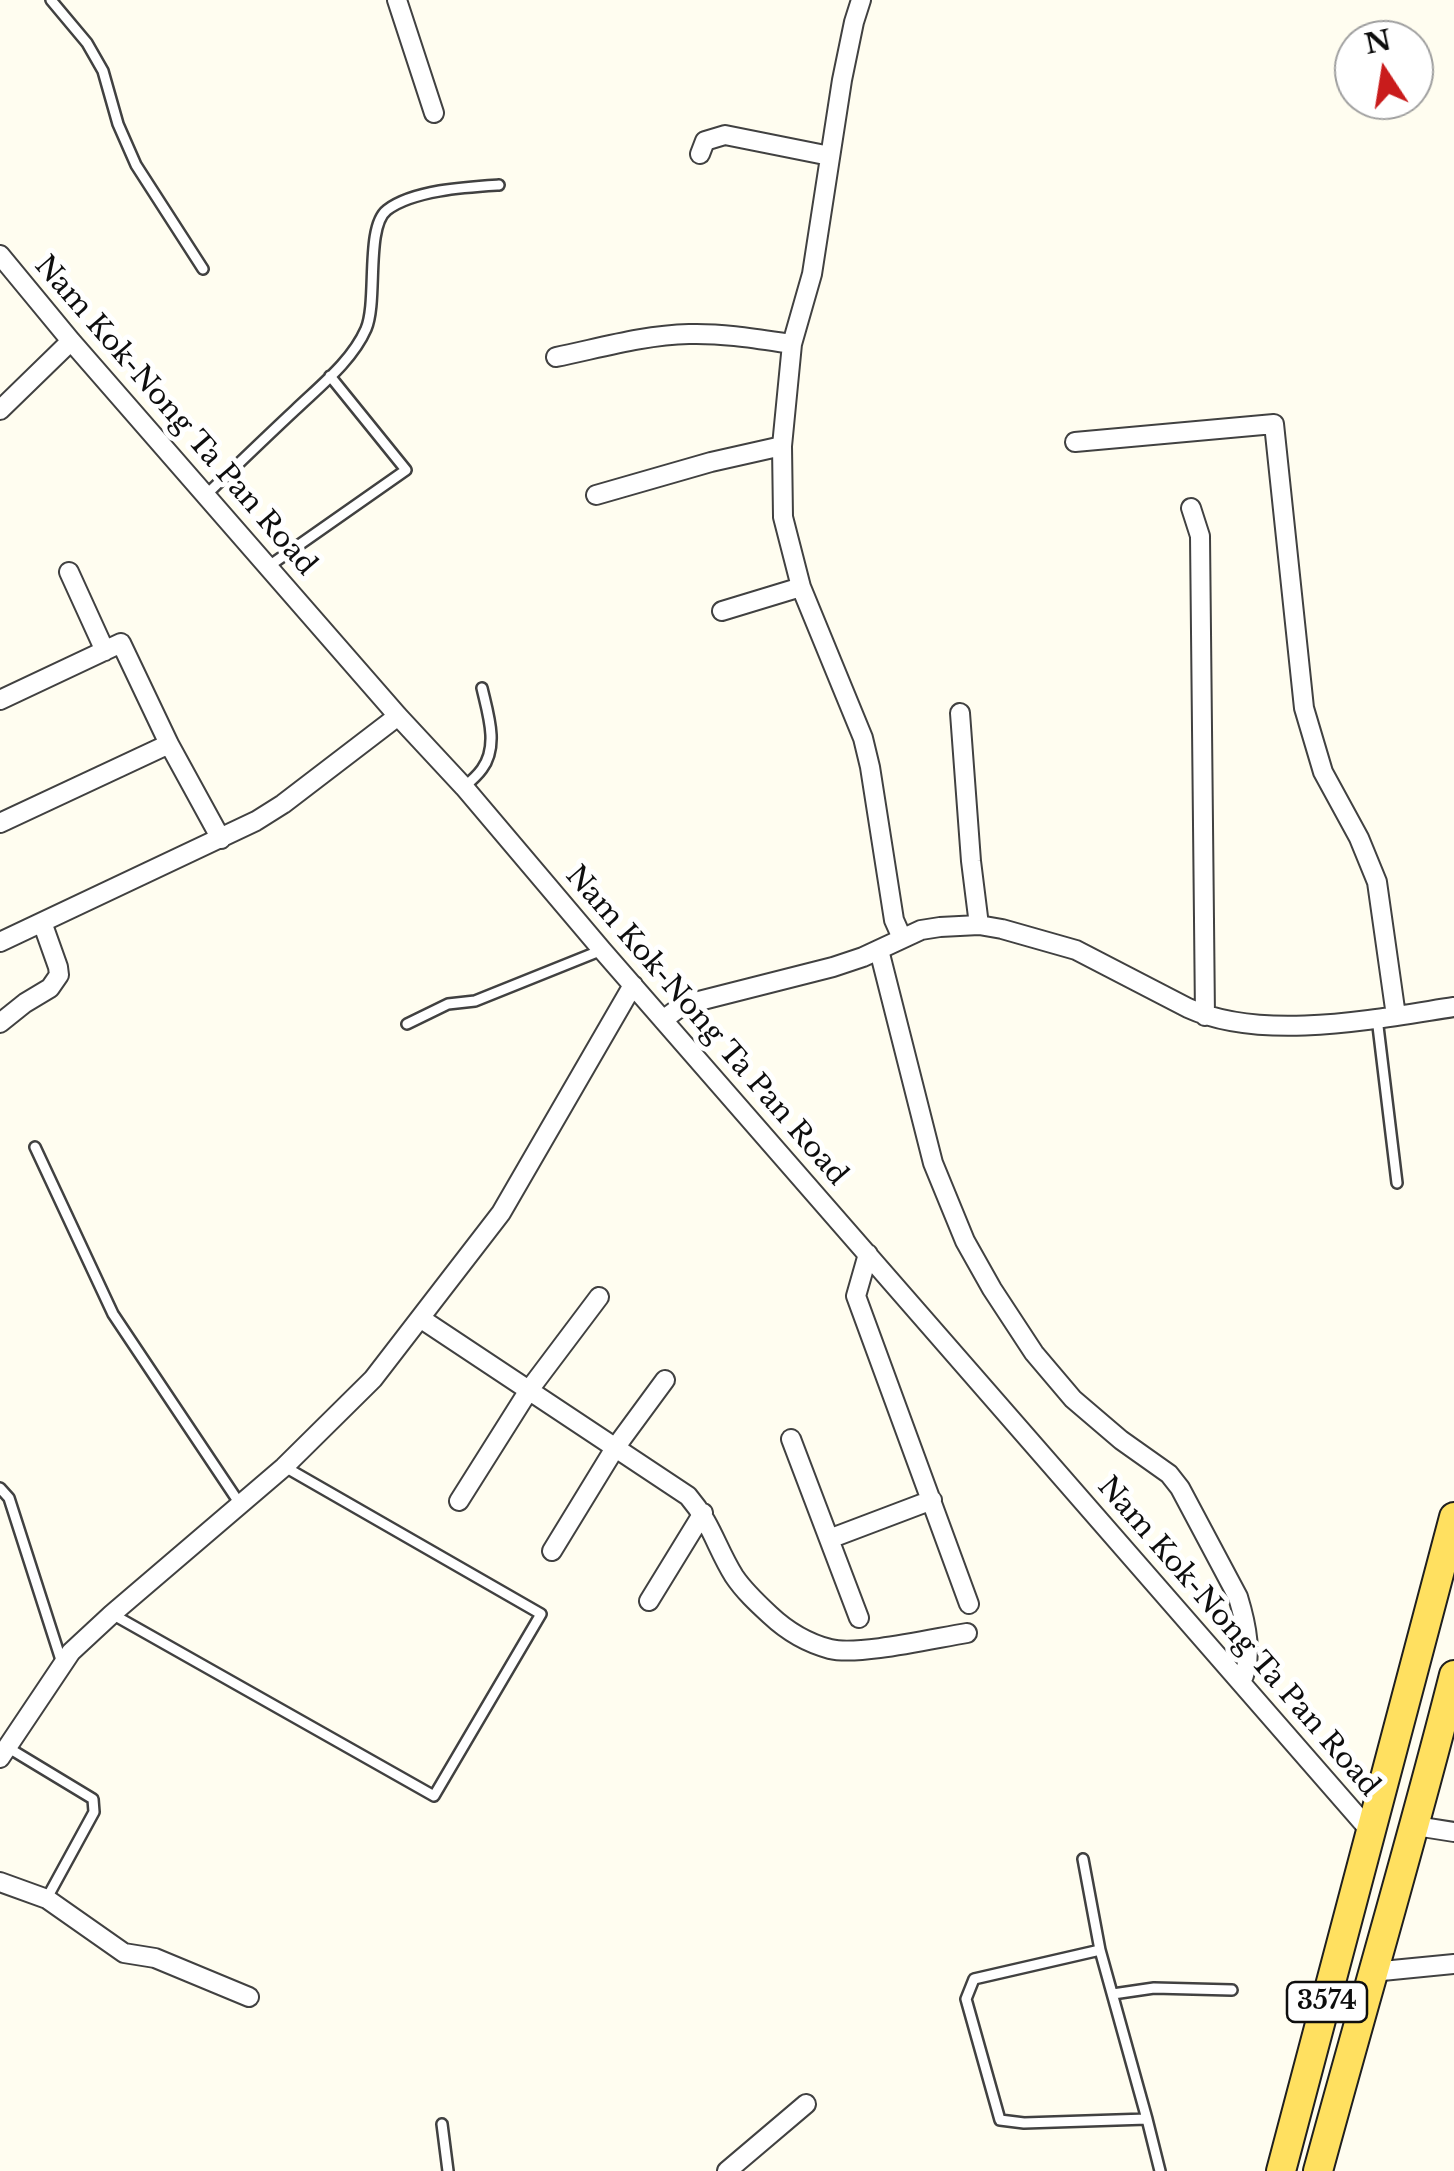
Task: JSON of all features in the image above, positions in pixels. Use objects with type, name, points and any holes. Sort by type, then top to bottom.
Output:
[{"type":"main road","name":"3574","points":[[1281,2171],[1454,1518]]},
{"type":"main road","name":"3574","points":[[1318,2171],[1454,1675]]},
{"type":"main road","points":[[1372,1833],[1413,1835]]},
{"type":"street","points":[[397,0],[434,113]]},
{"type":"street","points":[[861,0],[842,80],[812,274],[792,344],[782,446],[783,517],[800,587],[863,738],[894,920],[902,938]]},
{"type":"street","points":[[700,154],[705,141],[725,136],[830,156]]},
{"type":"street","name":"Nam Kok-Nong Ta Pan Road","points":[[0,255],[1372,1833]]},
{"type":"street","points":[[556,357],[652,337],[689,334],[792,344]]},
{"type":"street","points":[[0,410],[72,341]]},
{"type":"street","points":[[1075,442],[1274,424],[1304,708],[1323,772],[1359,838],[1377,882],[1386,1017]]},
{"type":"street","points":[[596,495],[782,446]]},
{"type":"street","points":[[1192,508],[1200,536],[1205,1016]]},
{"type":"street","points":[[70,572],[104,650]]},
{"type":"street","points":[[722,610],[800,587]]},
{"type":"street","points":[[2,695],[121,643],[169,744],[221,839]]},
{"type":"street","points":[[960,714],[979,925]]},
{"type":"street","points":[[0,942],[221,839],[284,804],[398,716]]},
{"type":"street","points":[[0,823],[169,744]]},
{"type":"street","points":[[0,1024],[24,1003],[50,988],[59,976],[42,922]]},
{"type":"street","points":[[663,1020],[695,1002],[834,967],[921,930],[979,925],[1076,950],[1205,1016],[1260,1026],[1386,1017],[1454,1007]]},
{"type":"street","points":[[879,950],[933,1163],[965,1241],[1034,1353],[1073,1399],[1169,1474],[1188,1500],[1238,1597],[1248,1665],[1240,1682]]},
{"type":"street","points":[[4,1753],[72,1652],[284,1467],[373,1380],[501,1213],[633,985]]},
{"type":"street","points":[[868,1254],[856,1296],[969,1604]]},
{"type":"street","points":[[460,1501],[529,1390],[599,1298]]},
{"type":"street","points":[[420,1318],[688,1496],[703,1514],[748,1595],[800,1638],[832,1650],[857,1650],[967,1633]]},
{"type":"street","points":[[552,1551],[615,1448],[665,1380]]},
{"type":"street","points":[[791,1439],[860,1618]]},
{"type":"street","points":[[829,1539],[932,1500]]},
{"type":"street","points":[[649,1601],[703,1514]]},
{"type":"street","points":[[1413,1835],[1454,1832]]},
{"type":"street","points":[[0,1882],[47,1899],[124,1953],[155,1958],[249,1997]]},
{"type":"street","points":[[1372,1972],[1454,1964]]},
{"type":"street","points":[[727,2171],[806,2104]]},
{"type":"lane","points":[[51,0],[95,57],[136,165],[203,269]]},
{"type":"lane","points":[[206,495],[330,376],[364,334],[370,318],[376,229],[384,212],[400,203],[456,188],[499,185]]},
{"type":"lane","points":[[268,567],[406,470],[330,376]]},
{"type":"lane","points":[[464,787],[483,768],[492,737],[482,688]]},
{"type":"lane","points":[[408,1024],[448,1004],[475,1001],[602,950]]},
{"type":"lane","points":[[1386,1017],[1397,1183]]},
{"type":"lane","points":[[36,1147],[113,1314],[241,1505]]},
{"type":"lane","points":[[112,1614],[434,1796],[541,1614],[284,1467]]},
{"type":"lane","points":[[0,1488],[9,1498],[62,1664]]},
{"type":"lane","points":[[4,1753],[93,1799],[94,1812],[47,1899]]},
{"type":"lane","points":[[1082,1859],[1100,1950],[1160,2171]]},
{"type":"lane","points":[[1100,1950],[974,1980],[966,1999],[990,2086],[1000,2120],[1024,2123],[1148,2119]]},
{"type":"lane","points":[[1112,1994],[1154,1988],[1232,1990]]},
{"type":"lane","points":[[442,2124],[448,2171]]}]
